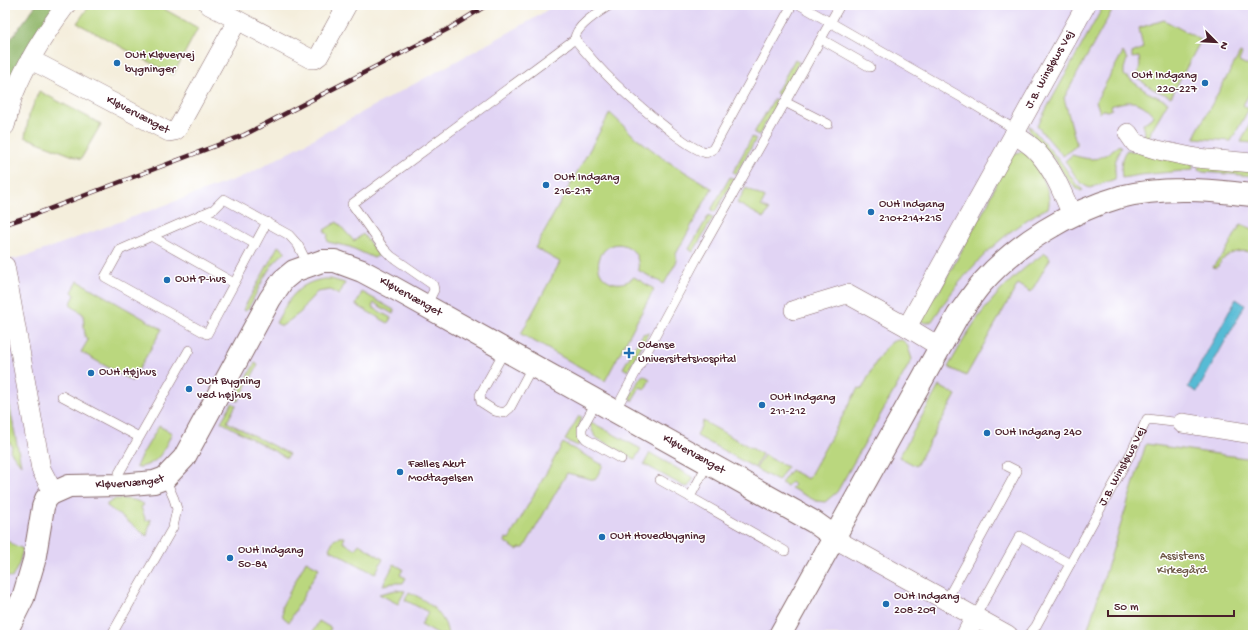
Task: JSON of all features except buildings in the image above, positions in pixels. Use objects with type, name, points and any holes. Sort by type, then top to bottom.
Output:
[{"type":"street","points":[[5,126],[13,97],[30,60],[41,40],[66,5]]},
{"type":"street","points":[[209,5],[311,59],[315,59],[319,56],[347,5]]},
{"type":"street","name":"J.B. Winsløws Vej","points":[[906,327],[1086,5]]},
{"type":"street","name":"Kløvervænget","points":[[30,60],[169,132],[172,132],[178,128],[237,21]]},
{"type":"street","points":[[1015,132],[1038,152],[1046,163],[1060,188],[1072,215]]},
{"type":"street","points":[[1128,133],[1135,143],[1158,150],[1196,158],[1253,163]]},
{"type":"street","points":[[780,635],[958,315],[982,283],[1011,256],[1040,233],[1072,215],[1120,197],[1145,193],[1184,190],[1253,195]]},
{"type":"street","name":"Kløvervænget","points":[[52,492],[69,486],[120,485],[154,482],[165,478],[184,458],[270,299],[282,280],[294,271],[308,265],[322,261],[335,261],[362,271],[533,365],[814,522],[835,537]]},
{"type":"street","points":[[5,266],[41,469],[52,492],[46,499],[43,507],[34,561],[23,598],[6,628]]},
{"type":"street","points":[[794,310],[847,294],[940,347]]},
{"type":"street","name":"J.B. Winsløws Vej","points":[[1182,423],[1253,434]]},
{"type":"street","points":[[835,537],[844,544],[1008,635]]},
{"type":"street","points":[[966,635],[976,617]]},
{"type":"lane","points":[[426,306],[434,290],[433,285],[391,256],[352,204],[575,39],[578,29],[610,5]]},
{"type":"lane","points":[[575,39],[603,72],[645,112],[676,135],[706,154],[713,149],[792,5]]},
{"type":"lane","points":[[800,5],[966,100],[1015,132]]},
{"type":"lane","points":[[621,459],[586,439],[582,434],[582,428],[606,406],[697,258],[840,5]]},
{"type":"lane","points":[[821,39],[870,67]]},
{"type":"lane","points":[[785,102],[828,124]]},
{"type":"lane","points":[[267,222],[206,334],[105,277],[120,250],[214,209],[224,199],[267,222],[289,235],[298,246],[308,265]]},
{"type":"lane","points":[[202,214],[255,244]]},
{"type":"lane","points":[[152,236],[234,283]]},
{"type":"lane","points":[[120,485],[119,473],[189,350]]},
{"type":"lane","points":[[505,350],[480,395],[481,402],[495,411],[504,413],[510,408],[533,365]]},
{"type":"lane","points":[[62,396],[139,437]]},
{"type":"lane","name":"J.B. Winsløws Vej","points":[[1029,635],[1036,626],[1131,453],[1147,419],[1182,423]]},
{"type":"lane","points":[[690,498],[708,463]]},
{"type":"lane","points":[[946,601],[1017,471],[1008,466]]},
{"type":"lane","points":[[112,634],[173,527],[177,510],[165,478]]},
{"type":"lane","points":[[660,480],[785,551]]},
{"type":"lane","points":[[976,617],[1020,536],[1070,564]]},
{"type":"shaded area","name":"Odense Universitetshospital","points":[[554,5],[1253,5],[1253,459],[1146,444],[1086,635],[5,635],[5,261],[30,255],[249,174],[535,18]]},
{"type":"green space","points":[[36,5],[59,5],[5,106],[5,47]]},
{"type":"green space","points":[[90,5],[157,5],[198,28],[173,75],[77,23]]},
{"type":"green space","points":[[1104,5],[1115,5],[1064,98],[1076,146],[1063,156],[1037,126]]},
{"type":"green space","points":[[1164,20],[1201,40],[1171,97],[1153,89],[1136,78],[1140,63],[1139,57],[1132,58],[1132,53],[1143,48],[1139,28]]},
{"type":"green space","points":[[1123,52],[1127,59],[1124,75],[1147,92],[1168,102],[1151,131],[1149,138],[1144,137],[1145,132],[1143,124],[1154,116],[1140,104],[1135,102],[1124,102],[1111,106],[1112,109],[1107,111],[1103,110],[1100,113],[1096,101]]},
{"type":"green space","points":[[1240,53],[1242,54],[1239,61],[1251,67],[1253,65],[1253,88],[1243,105],[1249,109],[1231,141],[1195,138],[1196,133]]},
{"type":"green space","points":[[795,59],[799,62],[780,96],[776,93]]},
{"type":"green space","points":[[39,91],[101,124],[81,159],[25,137],[29,116]]},
{"type":"green space","points":[[774,99],[778,101],[759,135],[754,133]]},
{"type":"green space","points":[[610,113],[633,135],[664,159],[713,189],[711,190],[676,254],[677,261],[664,284],[638,270],[636,255],[626,246],[619,244],[612,245],[601,255],[599,270],[607,280],[613,283],[620,283],[627,282],[634,277],[654,289],[605,381],[521,334],[560,262],[535,248]]},
{"type":"green space","points":[[1253,118],[1253,143],[1241,142]]},
{"type":"green space","points":[[1029,125],[1063,165],[1076,184],[1083,190],[1081,191],[1076,188],[1069,181],[1055,160],[1031,134]]},
{"type":"green space","points":[[752,137],[756,139],[736,174],[733,172]]},
{"type":"green space","points":[[1119,145],[1121,147],[1116,158],[1115,179],[1090,188],[1078,180],[1065,161],[1072,155],[1093,159],[1102,157]]},
{"type":"green space","points":[[1127,150],[1193,163],[1193,170],[1122,178],[1122,160]]},
{"type":"green space","points":[[1023,151],[1033,161],[1046,186],[1049,202],[1048,208],[1023,222],[989,251],[959,283],[932,321],[927,323],[920,321],[931,298],[938,293],[941,288],[989,201],[996,183],[1013,154]]},
{"type":"green space","points":[[1199,165],[1253,170],[1253,176],[1203,172],[1198,170]]},
{"type":"green space","points":[[730,177],[734,179],[715,212],[711,210]]},
{"type":"green space","points":[[746,188],[765,198],[761,206],[769,210],[764,218],[737,203]]},
{"type":"green space","points":[[709,215],[713,218],[693,252],[689,249]]},
{"type":"green space","points":[[337,222],[354,241],[363,234],[379,255],[374,258],[350,247],[328,242],[328,235],[324,230]]},
{"type":"green space","points":[[1241,224],[1253,229],[1253,253],[1242,251],[1232,253],[1223,259],[1217,268],[1213,267],[1224,254]]},
{"type":"green space","points":[[278,246],[286,252],[279,257],[269,270],[248,309],[246,311],[243,310]]},
{"type":"green space","points":[[1045,253],[1050,259],[1031,292],[1018,284],[966,376],[948,367],[971,327],[990,302],[1007,284]]},
{"type":"green space","points":[[324,279],[331,279],[345,283],[339,295],[330,290],[317,292],[305,305],[301,312],[282,326],[276,323],[294,294],[307,284]]},
{"type":"green space","points":[[78,281],[162,329],[132,381],[81,352],[88,340],[85,337],[83,314],[70,305],[75,295],[72,292]]},
{"type":"green space","points":[[362,292],[394,310],[393,314],[374,303],[372,307],[391,318],[388,323],[356,305]]},
{"type":"green space","points":[[649,332],[628,371],[623,368],[643,334]]},
{"type":"green space","points":[[902,340],[907,344],[912,359],[837,492],[825,502],[816,501],[791,488],[794,485],[791,482],[787,486],[781,483],[791,470],[808,479],[858,388],[862,389],[883,351],[892,342]]},
{"type":"green space","points":[[255,363],[258,365],[238,401],[234,400]]},
{"type":"green space","points":[[643,375],[650,379],[645,389],[640,387],[632,401],[630,397]]},
{"type":"green space","points":[[5,382],[21,465],[10,451],[12,446],[5,436]]},
{"type":"green space","points":[[939,386],[956,395],[916,466],[899,457]]},
{"type":"green space","points":[[232,403],[236,405],[227,422],[289,454],[287,458],[221,422]]},
{"type":"green space","points":[[579,416],[582,417],[578,430],[580,442],[578,446],[565,440]]},
{"type":"green space","points":[[703,421],[762,454],[755,468],[697,436]]},
{"type":"green space","points":[[591,422],[641,449],[635,459],[595,437],[590,425]]},
{"type":"green space","points":[[159,426],[172,433],[163,452],[156,460],[145,466],[137,468],[136,467],[140,458]]},
{"type":"green space","points":[[563,443],[603,465],[595,480],[567,473],[524,548],[517,550],[505,542],[506,538],[509,539]]},
{"type":"green space","name":"Assistens Kirkegård","points":[[1146,444],[1253,459],[1253,635],[1086,635]]},
{"type":"green space","points":[[650,453],[694,478],[688,487],[683,486],[644,464]]},
{"type":"green space","points":[[764,455],[787,467],[778,481],[756,469]]},
{"type":"green space","points":[[115,499],[134,500],[144,505],[141,507],[146,521],[151,519],[147,536],[107,506],[107,504]]},
{"type":"green space","points":[[345,537],[343,542],[355,549],[359,544],[383,559],[375,574],[329,549],[334,539]]},
{"type":"green space","points":[[5,539],[23,549],[19,564],[12,578],[5,575]]},
{"type":"green space","points":[[306,561],[319,568],[289,622],[283,617],[282,606]]},
{"type":"green space","points":[[394,564],[403,569],[400,575],[406,578],[403,583],[383,585]]},
{"type":"green space","points":[[396,590],[405,591],[398,604],[379,594]]},
{"type":"green space","points":[[409,592],[424,600],[437,611],[445,623],[448,635],[439,635],[421,625],[428,612],[405,600]]},
{"type":"green space","points":[[319,621],[331,628],[327,635],[311,635]]},
{"type":"water","points":[[1236,299],[1245,305],[1197,392],[1188,387]]},
{"type":"railway","points":[[5,224],[33,215],[244,135],[450,28],[487,5]]},
{"type":"place","name":"OUH Kløvervej bygninger","points":[[117,63]]},
{"type":"place","name":"OUH Indgang 220-227","points":[[1205,83]]},
{"type":"place","name":"OUH Indgang 216-217","points":[[546,185]]},
{"type":"place","name":"OUH Indgang 210+214+215","points":[[871,212]]},
{"type":"place","name":"OUH P-hus","points":[[167,280]]},
{"type":"place","name":"Odense Universitetshospital","points":[[629,353]]},
{"type":"place","name":"OUH Højhus","points":[[91,373]]},
{"type":"place","name":"OUH Bygning ved højhus","points":[[189,389]]},
{"type":"place","name":"OUH Indgang 211-212","points":[[762,405]]},
{"type":"place","name":"OUH Indgang 240","points":[[987,433]]},
{"type":"place","name":"Fælles Akut Modtagelsen","points":[[400,472]]},
{"type":"place","name":"OUH Hovedbygning","points":[[602,537]]},
{"type":"place","name":"OUH Indgang 50-84","points":[[230,558]]},
{"type":"place","name":"OUH Indgang 208-209","points":[[886,604]]}]
